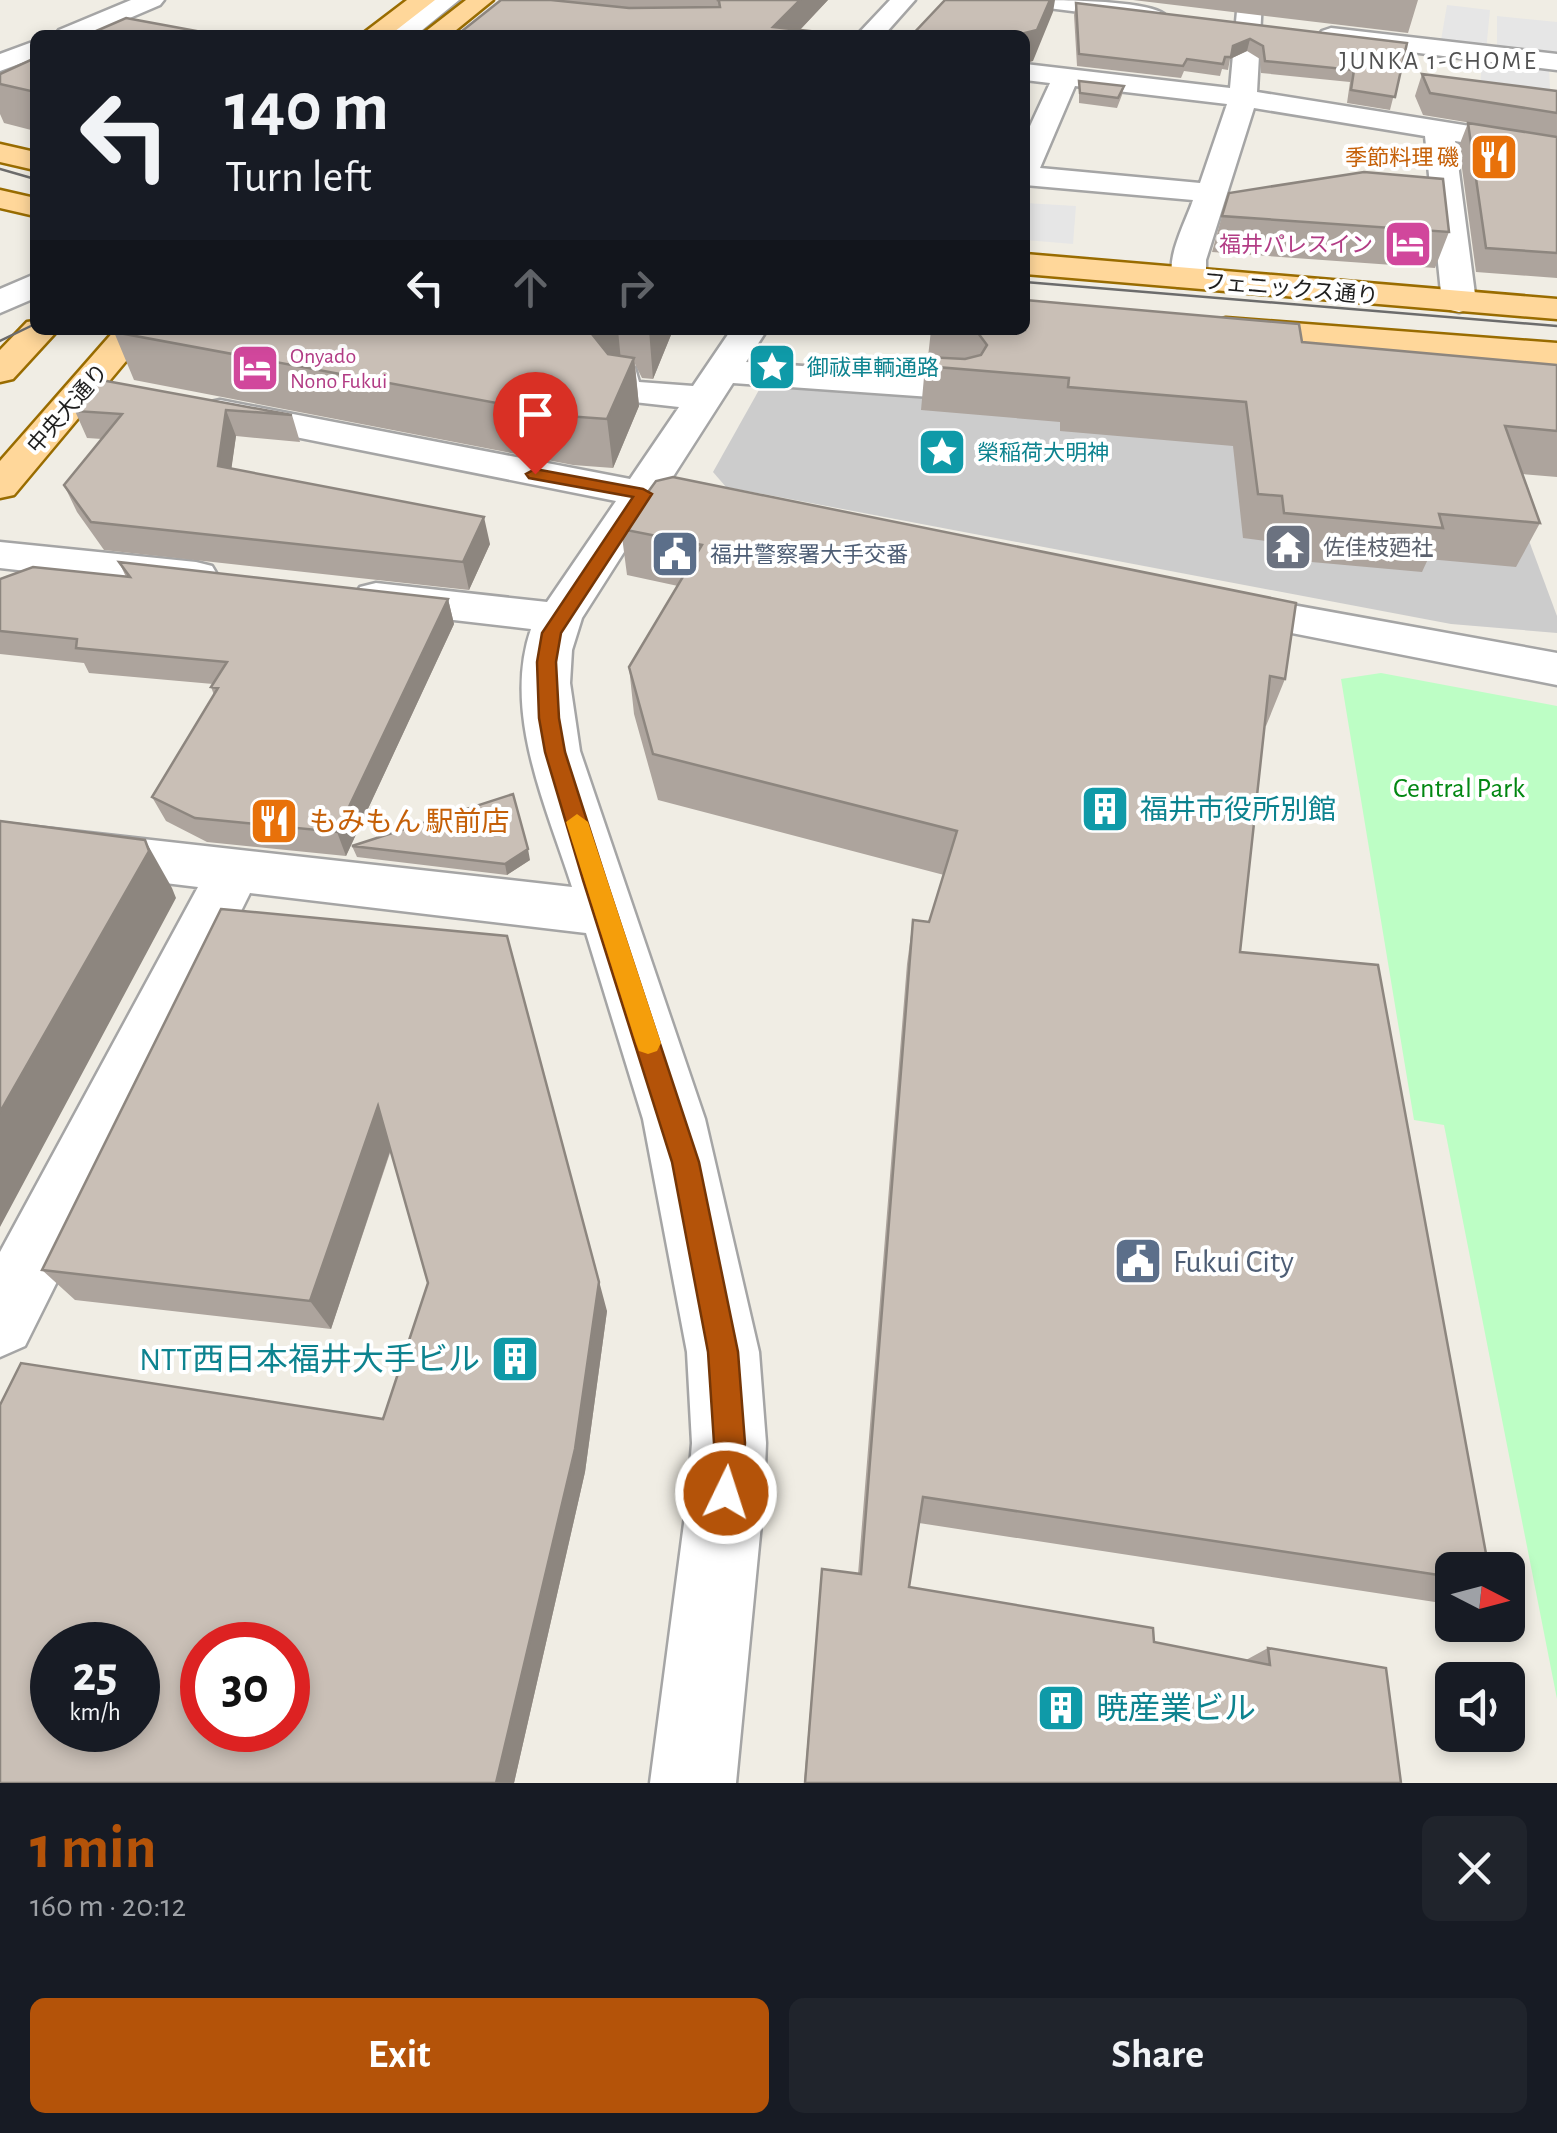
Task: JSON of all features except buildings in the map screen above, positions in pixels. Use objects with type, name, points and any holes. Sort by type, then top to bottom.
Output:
[{"type":"main road","points":[[381,30],[420,2]]},
{"type":"main road","points":[[441,30],[474,6]]},
{"type":"main road","points":[[0,153],[30,160]]},
{"type":"main road","points":[[0,199],[30,207]]},
{"type":"main road","name":"フェニックス通り","points":[[1030,264],[1557,309]]},
{"type":"main road","name":"フェニックス通り","points":[[1184,326],[1557,354]]},
{"type":"main road","name":"中央大通り","points":[[0,486],[130,335]]},
{"type":"main road","points":[[0,371],[31,337]]},
{"type":"street","points":[[83,30],[152,0]]},
{"type":"street","points":[[390,0],[420,2]]},
{"type":"street","points":[[875,30],[903,0]]},
{"type":"street","points":[[1040,0],[1172,17]]},
{"type":"street","points":[[413,30],[474,6]]},
{"type":"street","points":[[1189,280],[1189,260],[1242,98],[1249,20]]},
{"type":"street","points":[[1306,33],[1557,62]]},
{"type":"street","points":[[0,63],[30,50]]},
{"type":"street","points":[[1030,73],[1242,98],[1557,150]]},
{"type":"street","points":[[1030,161],[1066,78]]},
{"type":"street","points":[[1439,130],[1458,302]]},
{"type":"street","points":[[1030,174],[1214,193]]},
{"type":"street","points":[[0,303],[30,287]]},
{"type":"street","points":[[693,1783],[727,1476],[729,1443],[723,1352],[686,1162],[555,752],[547,662],[551,633],[559,618],[726,366]]},
{"type":"street","points":[[622,376],[623,387],[635,394],[726,366],[959,388]]},
{"type":"street","points":[[82,390],[133,394]]},
{"type":"street","points":[[186,404],[706,506]]},
{"type":"street","points":[[0,555],[229,580]]},
{"type":"street","points":[[327,591],[559,618]]},
{"type":"street","points":[[1189,600],[1557,670]]},
{"type":"street","points":[[0,842],[604,913]]},
{"type":"street","points":[[0,1322],[233,872]]},
{"type":"shaded area","points":[[1447,5],[1490,10],[1486,51],[1440,46]]},
{"type":"shaded area","points":[[1497,16],[1557,22],[1557,58],[1497,52]]},
{"type":"shaded area","points":[[1482,60],[1549,68],[1551,110],[1479,101]]},
{"type":"shaded area","points":[[1030,203],[1076,206],[1073,244],[1030,240]]},
{"type":"shaded area","name":"佐佳枝廼社","points":[[773,365],[1505,476],[1557,616],[1557,633],[1451,624],[726,487],[713,472]]},
{"type":"green space","name":"Central Park","points":[[1381,673],[1557,706],[1557,1699],[1444,1125],[1414,1120],[1341,679]]},
{"type":"tram line","points":[[0,169],[30,178]]},
{"type":"tram line","points":[[1030,282],[1557,326]]},
{"type":"tram line","points":[[0,341],[30,326]]},
{"type":"slow traffic","points":[[577,822],[648,1043]]},
{"type":"place","name":"季節料理 磯","points":[[1494,157]]},
{"type":"place","name":"福井パレスイン","points":[[1408,244]]},
{"type":"place","name":"御祓車輌通路","points":[[772,367]]},
{"type":"place","name":"Onyado Nono Fukui","points":[[255,368]]},
{"type":"place","name":"榮稲荷大明神","points":[[942,452]]},
{"type":"place","name":"佐佳枝廼社","points":[[1288,547]]},
{"type":"place","name":"福井警察署大手交番","points":[[675,554]]},
{"type":"place","name":"福井市役所別館","points":[[1105,809]]},
{"type":"place","name":"もみもん 駅前店","points":[[274,821]]},
{"type":"place","name":"Fukui City","points":[[1138,1261]]},
{"type":"place","name":"NTT西日本福井大手ビル","points":[[515,1359]]},
{"type":"place","name":"暁産業ビル","points":[[1061,1708]]},
{"type":"district","name":"JUNKA 1-CHOME","points":[[1439,60]]},
{"type":"route","points":[[535,474],[643,494],[551,633],[547,662],[549,718],[555,752],[594,880],[686,1162],[723,1352],[729,1443],[726,1493]]}]
